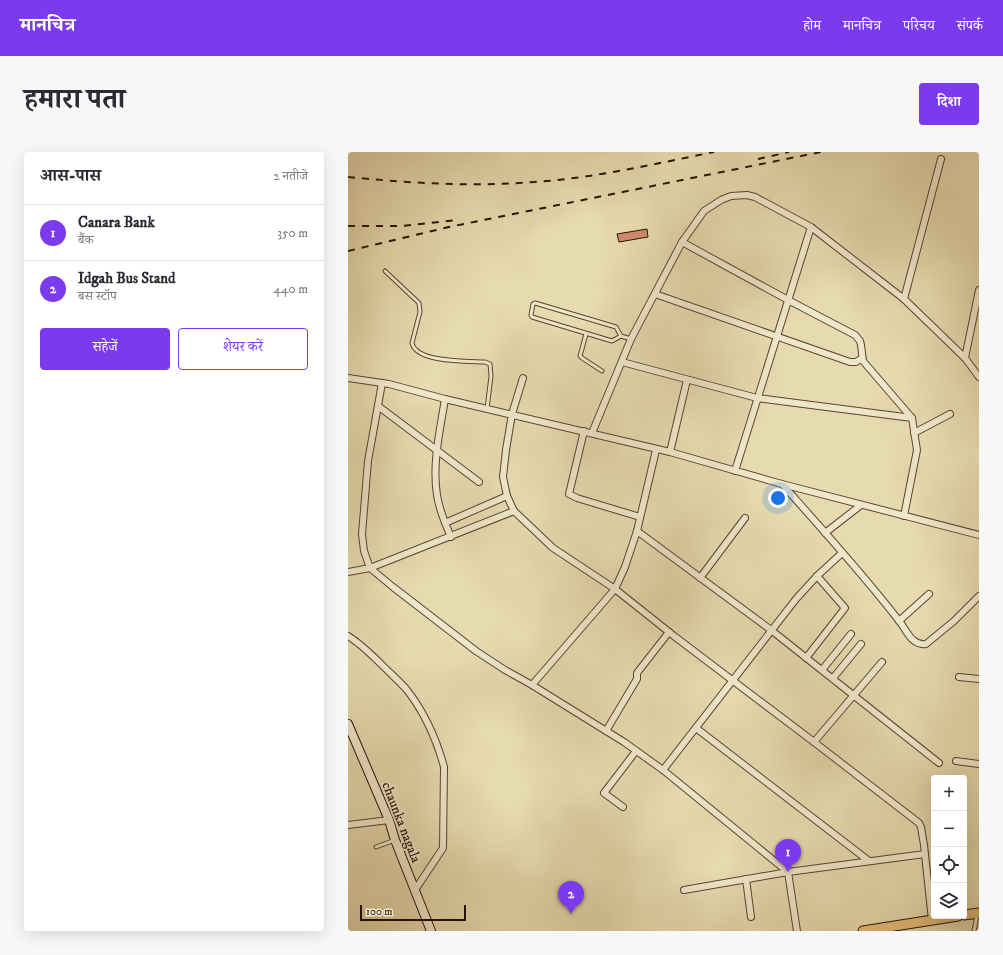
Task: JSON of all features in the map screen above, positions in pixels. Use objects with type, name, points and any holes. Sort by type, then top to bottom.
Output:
[{"type":"main road","name":"chaunka nagala","points":[[348,724],[389,820],[395,840],[431,931]]},
{"type":"main road","points":[[967,915],[978,913]]},
{"type":"main road","points":[[863,931],[938,919]]},
{"type":"street","points":[[904,299],[941,159]]},
{"type":"street","points":[[592,433],[631,339],[682,242],[708,208],[731,196],[747,195],[755,197],[811,227],[904,299],[965,358],[979,377]]},
{"type":"street","points":[[735,471],[811,227]]},
{"type":"street","points":[[682,242],[855,335],[860,341],[862,358],[912,418],[917,450],[904,516]]},
{"type":"street","points":[[965,358],[979,290]]},
{"type":"street","points":[[655,294],[850,362],[856,362],[862,358]]},
{"type":"street","points":[[622,362],[758,398],[912,418]]},
{"type":"street","points":[[348,378],[382,383],[584,431],[656,450],[670,452],[861,505],[979,534]]},
{"type":"street","points":[[523,378],[512,414],[503,477],[507,496],[514,511],[553,548],[615,589],[919,823],[921,827],[925,854],[932,920]]},
{"type":"street","points":[[670,452],[687,380]]},
{"type":"street","points":[[382,383],[368,461],[362,534],[364,552],[370,568],[476,651],[606,731],[663,770],[788,872],[797,931]]},
{"type":"street","points":[[445,399],[436,464],[436,490],[445,523],[451,537]]},
{"type":"street","points":[[378,406],[479,482]]},
{"type":"street","points":[[914,432],[950,414]]},
{"type":"street","points":[[584,431],[569,494],[640,517]]},
{"type":"street","points":[[532,685],[615,589],[625,567],[637,531],[656,450]]},
{"type":"street","points":[[782,484],[899,621],[914,642],[926,644],[954,621],[979,596]]},
{"type":"street","points":[[445,523],[507,496]]},
{"type":"street","points":[[825,533],[861,505]]},
{"type":"street","points":[[348,572],[370,568],[514,511]]},
{"type":"street","points":[[700,578],[745,518]]},
{"type":"street","points":[[637,531],[771,630],[939,762]]},
{"type":"street","points":[[663,770],[796,599],[817,576],[842,553]]},
{"type":"street","points":[[806,658],[845,608],[817,576]]},
{"type":"street","points":[[899,621],[929,594]]},
{"type":"street","points":[[606,731],[637,679],[637,673],[669,632]]},
{"type":"street","points":[[822,670],[851,634]]},
{"type":"street","points":[[348,636],[376,659],[413,699],[429,728],[441,755],[444,767],[443,848],[415,890]]},
{"type":"street","points":[[833,678],[861,644]]},
{"type":"street","points":[[814,742],[882,662]]},
{"type":"street","points":[[960,677],[979,679]]},
{"type":"street","points":[[696,728],[869,861]]},
{"type":"street","points":[[623,807],[604,793],[636,751]]},
{"type":"street","points":[[956,761],[979,764]]},
{"type":"street","points":[[348,825],[389,820]]},
{"type":"street","points":[[684,890],[788,872],[925,854]]},
{"type":"street","points":[[746,879],[751,917]]},
{"type":"lane","points":[[385,271],[419,302],[420,312],[412,343],[416,350],[426,356],[435,358],[485,362],[490,364],[491,376],[487,409]]},
{"type":"lane","points":[[622,336],[612,341],[532,317],[531,315],[534,304],[536,303],[616,327],[622,336],[631,339]]},
{"type":"lane","points":[[586,334],[580,355],[602,370]]},
{"type":"lane","points":[[376,847],[395,840]]},
{"type":"lane","points":[[974,931],[978,913]]},
{"type":"building","points":[[647,229],[648,237],[619,242],[617,234]]},
{"type":"railway","points":[[348,177],[441,184],[534,182],[602,174],[714,152]]},
{"type":"railway","points":[[758,159],[789,152]]},
{"type":"railway","points":[[348,251],[449,227],[821,152]]},
{"type":"railway","points":[[348,226],[402,226],[458,220]]},
{"type":"place","name":"Canara Bank","points":[[788,872]]},
{"type":"place","name":"Idgah Bus Stand","points":[[571,914]]}]
